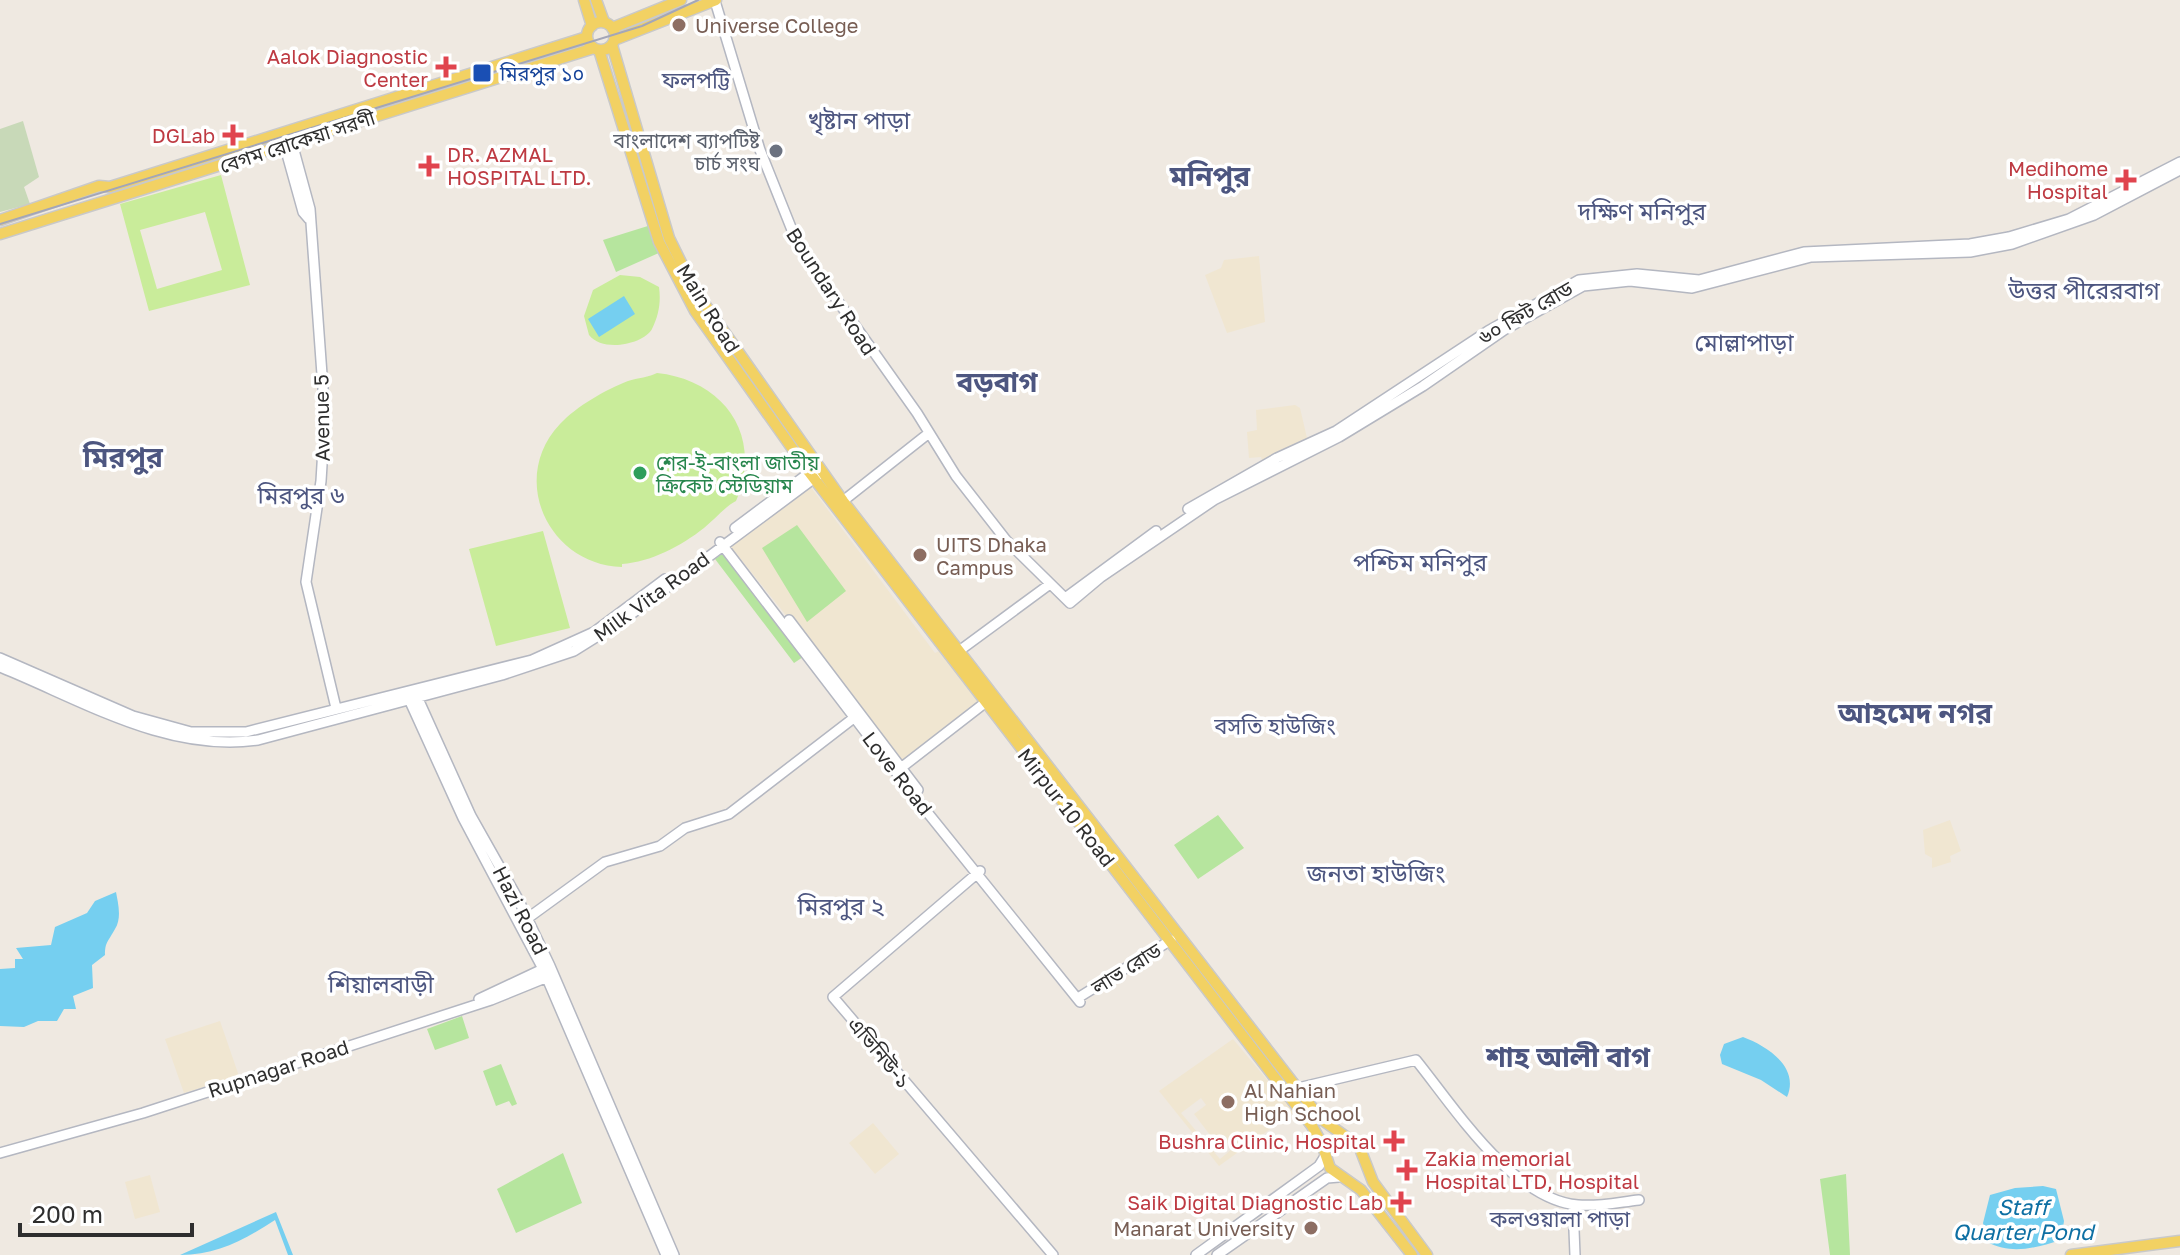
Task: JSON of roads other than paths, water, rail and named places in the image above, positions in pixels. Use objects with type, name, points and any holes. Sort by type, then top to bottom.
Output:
[{"type":"main road","points":[[584,0],[603,25]]},
{"type":"main road","points":[[596,0],[603,25]]},
{"type":"main road","points":[[587,37],[603,25],[681,0]]},
{"type":"main road","points":[[613,43],[716,0]]},
{"type":"main road","name":"Main Road","points":[[603,25],[613,43],[672,248],[720,337]]},
{"type":"main road","name":"Main Road","points":[[587,37],[596,49],[659,242],[677,280],[816,472],[843,501]]},
{"type":"main road","name":"বেগম রোকেয়া সরণী","points":[[0,234],[587,37]]},
{"type":"main road","name":"বেগম রোকেয়া সরণী","points":[[0,220],[99,186],[110,187],[286,140],[613,43]]},
{"type":"main road","name":"Mirpur 10 Road","points":[[816,472],[986,702],[1014,729]]},
{"type":"main road","name":"Mirpur 10 Road","points":[[843,501],[866,539],[959,651],[1014,729],[1110,853],[1321,1119],[1339,1133]]},
{"type":"main road","name":"Mirpur 10 Road","points":[[1110,853],[1322,1144]]},
{"type":"main road","points":[[1412,1255],[1324,1158],[1322,1144],[1328,1135],[1339,1133],[1355,1141],[1365,1156],[1373,1182],[1427,1255]]},
{"type":"main road","points":[[1347,1180],[1363,1176],[1365,1156]]},
{"type":"main road","points":[[2071,1255],[2180,1241]]},
{"type":"street","name":"Boundary Road","points":[[716,0],[760,150],[789,229],[829,294],[985,513],[1068,600]]},
{"type":"street","name":"Avenue 5","points":[[286,140],[310,209],[306,216],[317,273],[325,434],[306,578],[336,708]]},
{"type":"street","name":"৬০ ফিট রোড","points":[[2151,183],[2180,162]]},
{"type":"street","name":"৬০ ফিট রোড","points":[[1068,600],[1096,572],[1199,501],[1375,409],[1488,331],[1568,285],[1597,276],[1630,277],[1692,288],[1828,253],[2012,244],[2055,231],[2180,170]]},
{"type":"street","points":[[843,501],[929,433]]},
{"type":"street","name":"Milk Vita Road","points":[[0,658],[133,716],[191,732],[246,732],[336,708],[518,671],[572,648],[622,621],[816,472]]},
{"type":"street","name":"Love Road","points":[[723,541],[1079,998]]},
{"type":"street","points":[[959,651],[1050,584]]},
{"type":"street","name":"Love Road","points":[[812,656],[855,717],[899,769]]},
{"type":"street","name":"Milk Vita Road","points":[[0,667],[149,728],[203,743],[258,740],[411,694]]},
{"type":"street","name":"Hazi Road","points":[[411,694],[463,818],[548,972],[620,1127],[674,1255]]},
{"type":"street","name":"Hazi Road","points":[[411,694],[471,816],[528,918],[548,972]]},
{"type":"street","points":[[899,769],[986,702]]},
{"type":"street","points":[[528,918],[605,862],[660,846],[685,828],[729,814],[855,717]]},
{"type":"street","name":"এভিনিউ-১","points":[[979,872],[833,997],[1053,1255]]},
{"type":"street","name":"লাভ রোড","points":[[1079,998],[1171,940]]},
{"type":"street","points":[[548,972],[666,1255]]},
{"type":"street","name":"Rupnagar Road","points":[[0,1153],[143,1113],[473,1004],[548,972]]},
{"type":"street","points":[[1298,1088],[1416,1060],[1472,1130],[1523,1182],[1573,1205],[1639,1200]]},
{"type":"street","points":[[1196,1255],[1307,1175],[1324,1158]]},
{"type":"street","points":[[1217,1255],[1327,1178],[1347,1180]]},
{"type":"street","points":[[1573,1205],[1575,1255]]},
{"type":"water","points":[[624,296],[635,314],[599,337],[588,319]]},
{"type":"water","points":[[116,892],[119,910],[117,925],[106,944],[105,955],[92,965],[93,988],[73,996],[76,1009],[64,1009],[57,1021],[38,1021],[24,1027],[0,1026],[0,969],[15,968],[15,959],[23,959],[16,948],[51,945],[55,927],[87,913],[95,901]]},
{"type":"water","points":[[1743,1037],[1771,1052],[1785,1067],[1790,1086],[1787,1097],[1761,1080],[1722,1064],[1720,1055],[1724,1044]]},
{"type":"water","name":"Staff Quarter Pond","points":[[2043,1186],[2056,1189],[2064,1221],[2061,1240],[2033,1248],[2015,1249],[1987,1242],[1983,1223],[1990,1195],[2015,1188]]},
{"type":"water","points":[[276,1212],[293,1255],[288,1255],[275,1220],[230,1245],[180,1255]]},
{"type":"railway","points":[[0,224],[642,26],[698,0]]},
{"type":"place","name":"Universe College","points":[[679,25]]},
{"type":"place","name":"Aalok Diagnostic Center","points":[[446,67]]},
{"type":"place","name":"মিরপুর ১০","points":[[482,73]]},
{"type":"place","name":"DGLab","points":[[233,135]]},
{"type":"place","name":"বাংলাদেশ ব্যাপটিষ্ট চার্চ সংঘ","points":[[776,151]]},
{"type":"place","name":"DR. AZMAL HOSPITAL LTD.","points":[[429,166]]},
{"type":"place","name":"Medihome Hospital","points":[[2126,180]]},
{"type":"place","name":"শের-ই-বাংলা জাতীয় ক্রিকেট স্টেডিয়াম","points":[[640,473]]},
{"type":"place","name":"UITS Dhaka Campus","points":[[920,555]]},
{"type":"place","name":"Al Nahian High School","points":[[1228,1102]]},
{"type":"place","name":"Bushra Clinic, Hospital","points":[[1394,1141]]},
{"type":"place","name":"Zakia memorial Hospital LTD, Hospital","points":[[1407,1170]]},
{"type":"place","name":"Saik Digital Diagnostic Lab","points":[[1401,1202]]},
{"type":"place","name":"Manarat University","points":[[1311,1228]]},
{"type":"district","name":"ফলপট্টি","points":[[696,79]]},
{"type":"district","name":"খৃষ্টান পাড়া","points":[[859,119]]},
{"type":"district","name":"মনিপুর","points":[[1210,175]]},
{"type":"district","name":"দক্ষিণ মনিপুর","points":[[1642,210]]},
{"type":"district","name":"উত্তর পীরেরবাগ","points":[[2084,289]]},
{"type":"district","name":"মোল্লাপাড়া","points":[[1744,341]]},
{"type":"district","name":"বড়বাগ","points":[[997,381]]},
{"type":"district","name":"মিরপুর","points":[[123,456]]},
{"type":"district","name":"মিরপুর ৬","points":[[301,494]]},
{"type":"district","name":"পশ্চিম মনিপুর","points":[[1420,561]]},
{"type":"district","name":"আহমেদ নগর","points":[[1915,712]]},
{"type":"district","name":"বসতি হাউজিং","points":[[1275,725]]},
{"type":"district","name":"জনতা হাউজিং","points":[[1376,872]]},
{"type":"district","name":"মিরপুর ২","points":[[841,905]]},
{"type":"district","name":"শিয়ালবাড়ী","points":[[381,983]]},
{"type":"district","name":"শাহ আলী বাগ","points":[[1568,1056]]},
{"type":"district","name":"কলওয়ালা পাড়া","points":[[1560,1218]]}]
